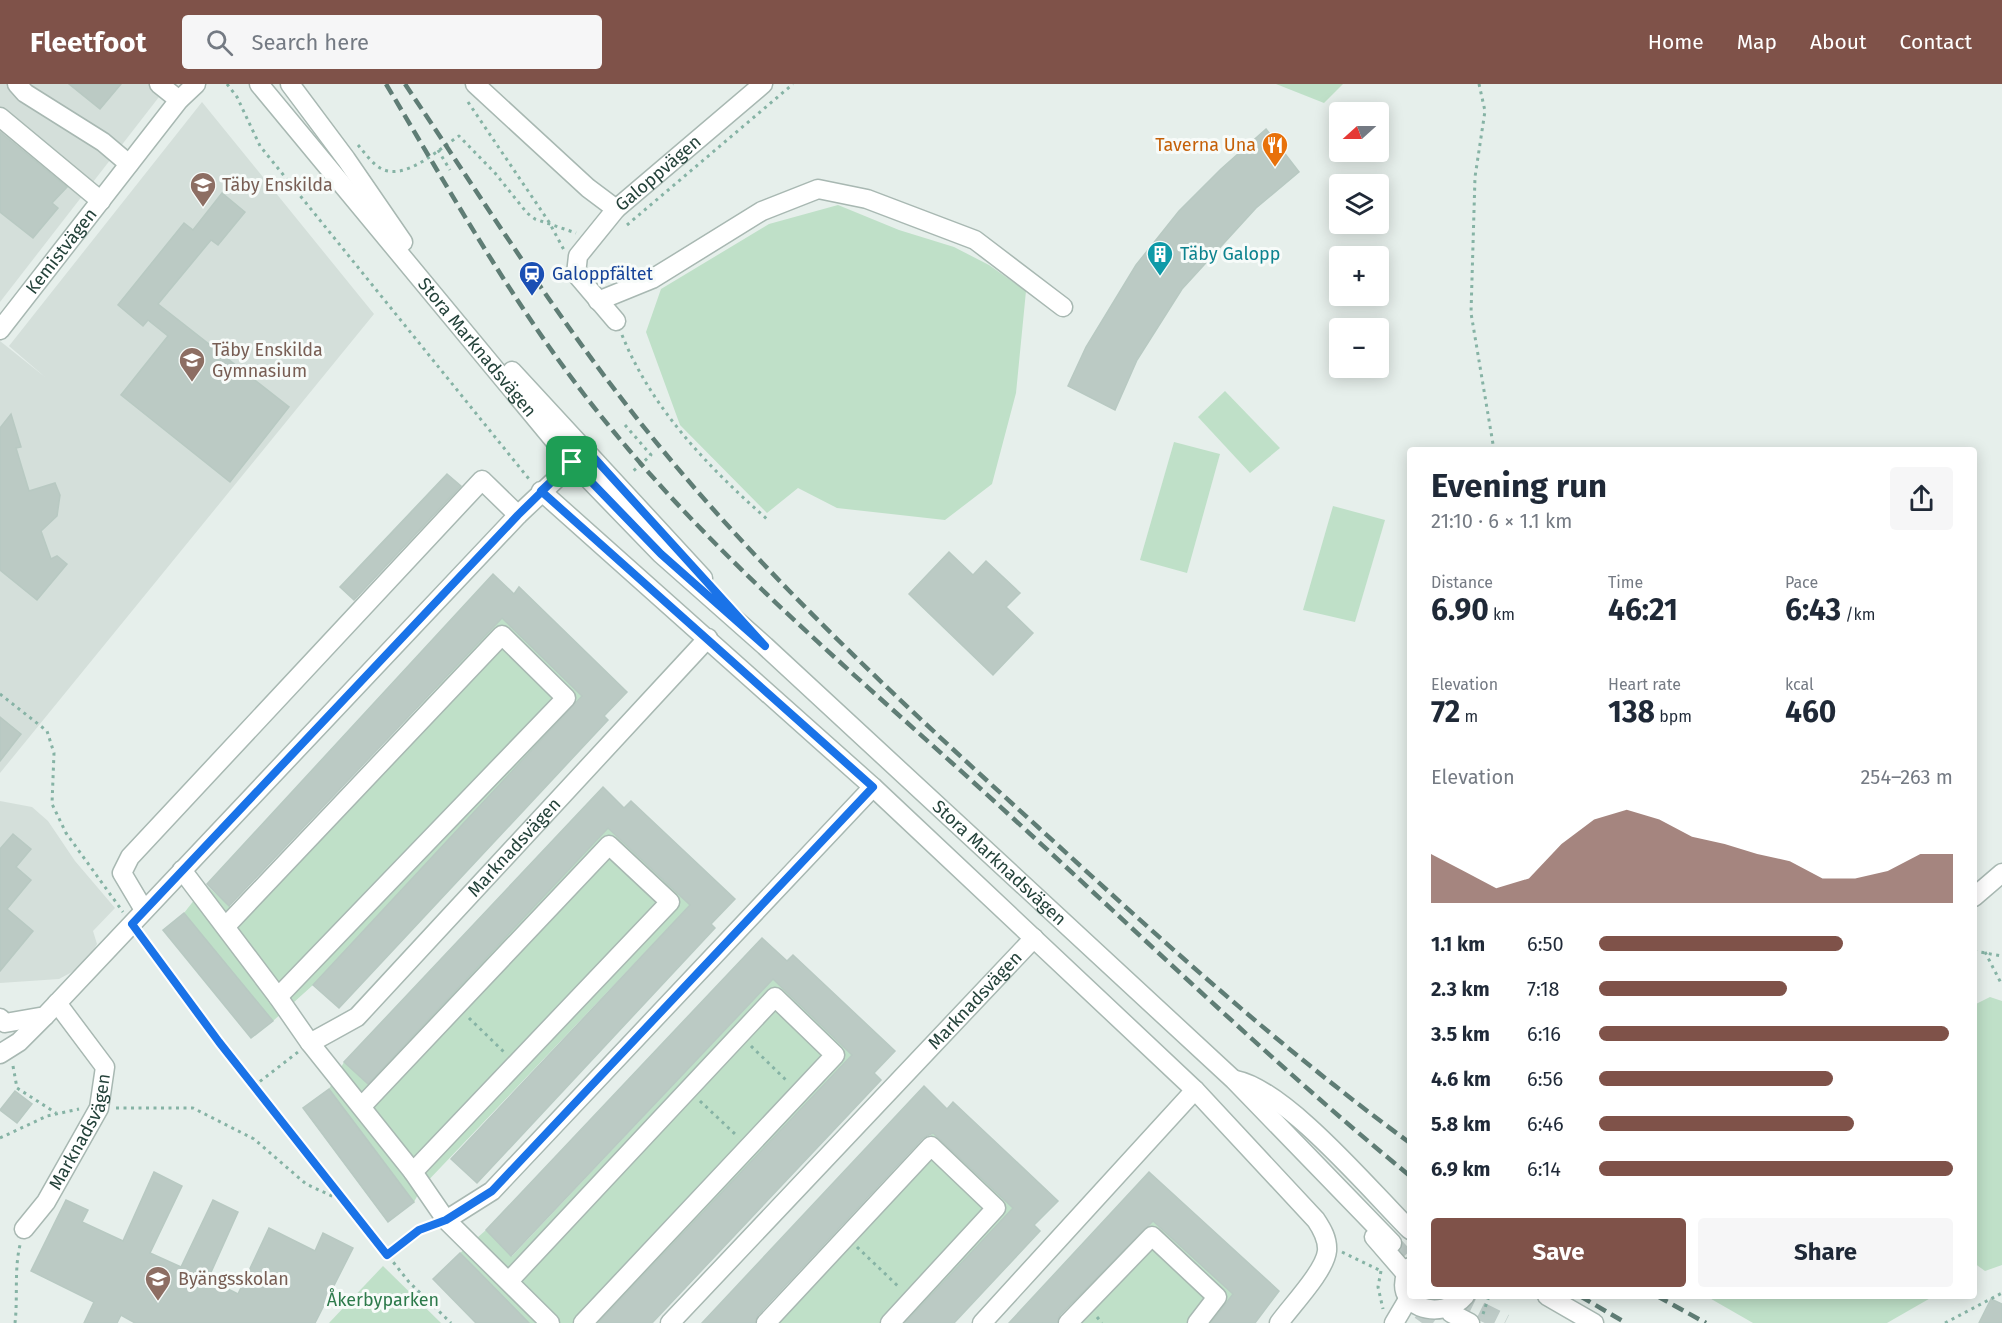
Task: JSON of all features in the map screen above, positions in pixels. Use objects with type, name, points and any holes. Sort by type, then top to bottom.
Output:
[{"type":"street","points":[[17,84],[25,93],[103,142],[129,164]]},
{"type":"street","points":[[159,84],[179,100]]},
{"type":"street","name":"Kemistvägen","points":[[0,330],[179,100],[196,84]]},
{"type":"street","name":"Stora Marknadsvägen","points":[[259,84],[572,462],[661,554],[765,646],[1234,1080],[1392,1243]]},
{"type":"street","name":"Stora Marknadsvägen","points":[[290,84],[346,159],[409,250],[522,384],[587,450],[765,646]]},
{"type":"street","name":"Galoppvägen","points":[[469,89],[616,209],[763,84]]},
{"type":"street","name":"Kemistvägen","points":[[0,117],[101,201]]},
{"type":"street","points":[[598,301],[652,279],[762,211],[818,189],[867,199],[975,240],[1063,307]]},
{"type":"street","points":[[616,209],[578,256],[576,274],[616,321]]},
{"type":"street","points":[[6,1057],[518,515],[587,450]]},
{"type":"street","points":[[144,910],[122,873],[129,857],[482,480],[518,515]]},
{"type":"street","name":"Marknadsvägen","points":[[541,491],[873,787],[1195,1090],[1316,1220],[1324,1234],[1327,1248]]},
{"type":"street","points":[[226,926],[502,635],[566,698],[278,997]]},
{"type":"street","name":"Marknadsvägen","points":[[310,1043],[357,1017],[708,638]]},
{"type":"street","points":[[446,1220],[492,1191],[873,787]]},
{"type":"street","points":[[362,1106],[609,845],[670,902],[514,1063],[413,1172]]},
{"type":"street","points":[[182,870],[226,926],[310,1043],[413,1172],[446,1220],[550,1323]]},
{"type":"street","points":[[1977,894],[2002,873]]},
{"type":"street","name":"Marknadsvägen","points":[[670,1323],[1034,938]]},
{"type":"street","points":[[509,1281],[775,997],[835,1055],[583,1323]]},
{"type":"street","points":[[3,1020],[51,1010]]},
{"type":"street","name":"Marknadsvägen","points":[[24,1229],[46,1202],[93,1119],[99,1108],[103,1088],[105,1067],[51,1010]]},
{"type":"street","name":"Stora Marknadsvägen","points":[[1234,1080],[1251,1083],[1269,1093],[1309,1128],[1407,1227]]},
{"type":"street","name":"Stora Marknadsvägen","points":[[1234,1080],[1245,1106],[1407,1270]]},
{"type":"street","points":[[982,1323],[1195,1090]]},
{"type":"street","points":[[766,1323],[931,1146],[996,1208],[890,1323]]},
{"type":"street","points":[[1068,1323],[1152,1236],[1217,1297],[1197,1323]]},
{"type":"street","points":[[1279,1323],[1321,1266],[1327,1248]]},
{"type":"street","points":[[1407,1274],[1403,1287],[1407,1298]]},
{"type":"street","points":[[1451,1314],[1463,1299]]},
{"type":"street","points":[[1552,1299],[1594,1323]]},
{"type":"street","points":[[1389,1316],[1412,1312],[1437,1318],[1451,1314],[1475,1321]]},
{"type":"path","points":[[227,84],[237,97],[260,146],[541,491]]},
{"type":"path","points":[[625,226],[794,84]]},
{"type":"path","points":[[1479,84],[1485,111],[1475,177],[1471,313],[1493,447]]},
{"type":"path","points":[[469,89],[549,222]]},
{"type":"path","points":[[353,138],[373,163],[383,170],[393,172],[408,168],[459,136],[495,173],[527,213],[535,219],[549,222],[590,239]]},
{"type":"path","points":[[438,150],[450,170]]},
{"type":"path","points":[[616,321],[629,352],[661,408],[724,481],[768,520]]},
{"type":"path","points":[[0,694],[47,731],[54,753],[52,804],[66,833],[254,1086],[409,1282],[451,1323]]},
{"type":"path","points":[[1977,951],[2002,956]]},
{"type":"path","points":[[1985,952],[2002,985]]},
{"type":"path","points":[[457,1006],[514,1063]]},
{"type":"path","points":[[739,1035],[799,1093]]},
{"type":"path","points":[[254,1086],[310,1043]]},
{"type":"path","points":[[6,1057],[17,1088],[57,1113]]},
{"type":"path","points":[[688,1090],[748,1147]]},
{"type":"path","points":[[161,1108],[193,1108],[224,1122],[254,1139],[306,1184],[346,1203]]},
{"type":"path","points":[[387,1255],[419,1230],[446,1220]]},
{"type":"path","points":[[15,1323],[18,1292],[16,1264],[24,1229]]},
{"type":"path","points":[[846,1237],[912,1300]]},
{"type":"path","points":[[1327,1248],[1353,1255],[1381,1271],[1378,1287],[1389,1316]]},
{"type":"path","points":[[1945,1323],[2002,1293]]},
{"type":"path","points":[[1475,1321],[1487,1299]]},
{"type":"shaded area","points":[[0,84],[169,84],[0,302]]},
{"type":"shaded area","name":"Täby Enskilda","points":[[202,102],[374,314],[0,773],[0,341],[45,377],[9,346]]},
{"type":"shaded area","points":[[0,801],[32,807],[48,821],[75,861],[115,908],[93,931],[97,944],[89,957],[72,972],[59,979],[0,983]]},
{"type":"green space","points":[[1276,84],[1343,84],[1324,103]]},
{"type":"green space","points":[[838,205],[899,230],[954,247],[989,265],[1026,291],[1016,393],[992,484],[945,520],[837,508],[798,488],[767,513],[680,425],[646,332],[661,289],[769,224]]},
{"type":"green space","points":[[1225,391],[1280,448],[1250,473],[1198,417]]},
{"type":"green space","points":[[1174,442],[1220,454],[1187,573],[1140,560]]},
{"type":"green space","points":[[1333,506],[1385,520],[1355,622],[1303,610]]},
{"type":"green space","points":[[502,618],[582,696],[313,985],[273,1021],[184,913],[206,885],[232,908]]},
{"type":"green space","points":[[608,828],[690,905],[422,1187],[414,1202],[329,1089],[344,1062],[368,1084]]},
{"type":"green space","points":[[773,979],[852,1055],[598,1323],[529,1323],[460,1253],[486,1230],[512,1256]]},
{"type":"green space","points":[[1990,997],[2002,1001],[2002,1265],[1985,1271],[1977,1265],[1977,1004]]},
{"type":"green space","points":[[933,1133],[1013,1208],[905,1323],[755,1323]]},
{"type":"green space","points":[[1153,1221],[1233,1294],[1211,1323],[1058,1323]]},
{"type":"green space","name":"Åkerbyparken","points":[[383,1266],[441,1323],[329,1323]]},
{"type":"green space","points":[[1711,1299],[1929,1299],[1887,1323],[1753,1323]]},
{"type":"building","points":[[69,84],[121,84],[100,109]]},
{"type":"building","name":"Täby Galopp","points":[[1266,129],[1299,172],[1256,208],[1182,289],[1137,360],[1115,410],[1068,386],[1086,347],[1136,265],[1179,211]]},
{"type":"building","points":[[0,132],[67,187],[52,203],[58,208],[33,238],[0,212]]},
{"type":"building","name":"Täby Enskilda Gymnasium","points":[[222,193],[245,212],[218,245],[211,240],[158,304],[289,407],[230,482],[121,395],[168,336],[148,320],[143,326],[118,305],[184,223],[193,230]]},
{"type":"building","points":[[11,414],[21,447],[16,448],[29,491],[55,483],[60,495],[57,516],[41,531],[51,559],[57,556],[67,564],[37,600],[0,570],[0,428]]},
{"type":"building","points":[[447,474],[461,486],[354,600],[340,587]]},
{"type":"building","points":[[949,552],[973,575],[986,561],[1020,593],[1006,607],[1033,633],[993,675],[909,594]]},
{"type":"building","points":[[493,574],[514,594],[519,587],[627,692],[604,716],[608,720],[339,1008],[313,985],[582,696],[502,618],[229,906],[207,884]]},
{"type":"building","points":[[0,717],[21,734],[0,761]]},
{"type":"building","points":[[603,787],[624,808],[631,801],[735,899],[711,924],[715,928],[477,1183],[451,1159],[690,905],[608,828],[368,1084],[344,1062]]},
{"type":"building","points":[[13,834],[31,849],[16,867],[31,880],[7,909],[33,931],[0,971],[0,849]]},
{"type":"building","points":[[184,913],[273,1021],[251,1038],[163,930]]},
{"type":"building","points":[[762,938],[787,961],[793,955],[895,1051],[874,1073],[881,1080],[652,1323],[598,1323],[852,1055],[773,979],[511,1256],[486,1230]]},
{"type":"building","points":[[924,1086],[947,1109],[953,1102],[1058,1201],[1034,1225],[1040,1231],[954,1323],[905,1323],[1013,1208],[933,1133],[923,1138],[758,1315],[755,1323],[702,1323]]},
{"type":"building","points":[[329,1089],[414,1202],[388,1222],[303,1108]]},
{"type":"building","points":[[15,1091],[32,1104],[17,1123],[0,1110]]},
{"type":"building","name":"Byängsskolan","points":[[154,1172],[182,1186],[150,1253],[181,1267],[213,1200],[238,1212],[208,1279],[238,1294],[269,1228],[315,1251],[323,1233],[353,1248],[315,1323],[135,1323],[121,1315],[117,1323],[84,1323],[94,1302],[31,1271],[66,1200],[88,1210],[82,1222],[123,1241]]},
{"type":"building","points":[[1149,1172],[1279,1291],[1255,1323],[1211,1323],[1233,1294],[1153,1221],[1060,1315],[1057,1323],[1009,1323]]},
{"type":"building","points":[[460,1253],[529,1323],[476,1323],[433,1279]]},
{"type":"building","points":[[1991,1299],[2002,1304],[2002,1323],[1979,1323]]},
{"type":"tunnel","points":[[1392,1243],[1407,1260]]},
{"type":"tunnel","points":[[1456,1299],[1505,1323]]},
{"type":"tunnel","points":[[1422,1323],[1432,1309]]},
{"type":"railway","points":[[386,84],[521,306],[582,391],[657,482],[702,530],[797,623],[1046,848],[1251,1038],[1407,1174]]},
{"type":"railway","points":[[405,84],[528,268],[625,404],[704,498],[795,597],[989,783],[1220,991],[1314,1069],[1407,1141]]},
{"type":"railway","points":[[1585,1299],[1626,1323]]},
{"type":"railway","points":[[1662,1299],[1706,1323]]},
{"type":"place","name":"Taverna Una","points":[[1275,168]]},
{"type":"place","name":"Täby Enskilda","points":[[203,208]]},
{"type":"place","name":"Täby Galopp","points":[[1160,277]]},
{"type":"place","name":"Galoppfältet","points":[[532,297]]},
{"type":"place","name":"Täby Enskilda Gymnasium","points":[[192,383]]},
{"type":"place","name":"Byängsskolan","points":[[158,1302]]},
{"type":"route","points":[[572,462],[541,491],[518,515],[132,924],[219,1042],[387,1255],[419,1230],[446,1220],[492,1191],[873,787],[541,491],[572,462],[661,554],[765,646],[587,450],[572,462]]}]
